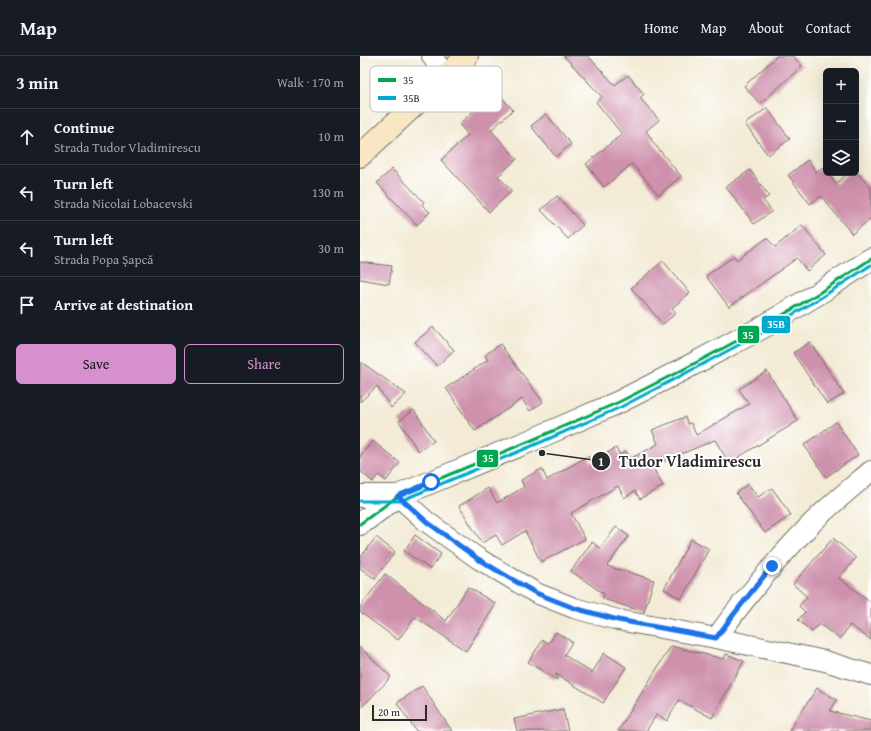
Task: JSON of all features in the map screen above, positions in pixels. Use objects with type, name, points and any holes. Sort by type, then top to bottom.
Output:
[{"type":"main road","points":[[456,66],[467,56]]},
{"type":"main road","points":[[360,156],[407,112]]},
{"type":"street","points":[[432,56],[438,66]]},
{"type":"street","points":[[360,524],[398,496],[537,438],[626,398],[684,369],[763,326],[819,293],[871,259]]},
{"type":"street","points":[[716,638],[772,566],[812,523],[871,471]]},
{"type":"street","points":[[360,496],[398,496],[427,522],[478,559],[536,593],[574,608],[611,618],[825,661],[871,675]]},
{"type":"building","points":[[564,56],[588,56],[615,85],[628,75],[644,94],[640,98],[659,120],[646,131],[652,139],[651,140],[681,176],[659,195],[632,164],[604,187],[586,164],[622,134],[596,102],[602,97]]},
{"type":"building","points":[[777,56],[793,56],[802,66],[760,104],[744,86]]},
{"type":"building","points":[[502,98],[513,110],[491,130],[517,159],[498,176],[512,191],[489,212],[441,160],[468,135],[459,124],[472,112],[502,112]]},
{"type":"building","points":[[767,108],[790,139],[768,155],[745,124]]},
{"type":"building","points":[[546,114],[571,144],[556,157],[531,126]]},
{"type":"building","points":[[808,160],[816,172],[823,167],[823,176],[830,176],[836,184],[845,176],[859,175],[871,188],[871,218],[852,234],[821,196],[810,204],[788,175]]},
{"type":"building","points":[[392,169],[424,202],[422,205],[430,212],[417,225],[377,183]]},
{"type":"building","points":[[750,170],[769,196],[763,200],[772,211],[754,224],[726,187]]},
{"type":"building","points":[[557,196],[583,225],[568,239],[541,210]]},
{"type":"building","points":[[802,225],[826,255],[807,271],[797,258],[729,307],[706,276],[734,256],[737,260],[767,238],[775,247]]},
{"type":"building","points":[[663,261],[690,293],[672,308],[676,313],[663,324],[631,288]]},
{"type":"building","points":[[360,262],[392,266],[389,284],[360,279]]},
{"type":"building","points":[[433,327],[454,350],[437,366],[415,342]]},
{"type":"building","points":[[810,342],[844,394],[827,404],[793,353]]},
{"type":"building","points":[[500,344],[543,402],[530,411],[522,399],[475,431],[446,388],[488,360],[485,355]]},
{"type":"building","points":[[360,362],[406,394],[391,408],[377,386],[360,402]]},
{"type":"building","points":[[767,371],[798,421],[729,463],[715,440],[652,466],[663,486],[640,499],[635,491],[624,498],[618,486],[571,513],[585,539],[541,562],[525,531],[502,545],[496,535],[482,543],[459,506],[488,488],[497,503],[524,487],[521,480],[542,469],[547,480],[588,456],[591,462],[616,448],[620,455],[626,451],[630,459],[658,444],[652,430],[685,417],[688,424],[691,423],[696,435],[749,404],[739,389]]},
{"type":"building","points":[[414,410],[434,441],[418,451],[399,421]]},
{"type":"building","points":[[836,422],[858,455],[826,477],[804,445]]},
{"type":"building","points":[[373,441],[400,463],[386,481],[378,475],[373,482],[360,471],[360,456]]},
{"type":"building","points":[[748,484],[758,497],[772,488],[791,515],[765,533],[736,493]]},
{"type":"building","points":[[616,527],[629,536],[607,566],[654,580],[644,612],[603,599],[604,594],[571,571],[592,542],[600,548]]},
{"type":"building","points":[[415,535],[441,554],[430,569],[404,551]]},
{"type":"building","points":[[376,537],[395,552],[375,579],[360,568],[360,558]]},
{"type":"building","points":[[833,538],[856,558],[839,578],[871,602],[871,640],[850,625],[840,639],[819,624],[812,632],[798,620],[805,612],[799,606],[807,597],[793,584]]},
{"type":"building","points":[[691,539],[709,549],[681,599],[664,589]]},
{"type":"building","points":[[385,574],[446,621],[468,587],[496,604],[466,651],[415,617],[398,640],[360,612],[360,607]]},
{"type":"building","points":[[556,632],[572,642],[564,655],[592,673],[604,653],[626,667],[603,703],[556,674],[557,680],[528,662],[543,640],[549,643]]},
{"type":"building","points":[[671,646],[724,659],[726,654],[744,661],[712,718],[679,700],[667,721],[657,714],[646,731],[618,731]]},
{"type":"building","points":[[360,647],[391,677],[360,709]]},
{"type":"building","points":[[422,686],[452,731],[416,731],[397,703]]},
{"type":"building","points":[[817,688],[837,700],[830,711],[871,721],[871,731],[789,731]]},
{"type":"building","points":[[563,709],[568,731],[517,731],[514,719]]},
{"type":"transit line","name":"35","points":[[360,524],[398,496],[619,402],[684,369],[763,327],[871,259]]},
{"type":"transit line","name":"35B","points":[[360,501],[400,501],[621,407],[765,331],[822,297],[871,265]]},
{"type":"place","name":"Tudor Vladimirescu","points":[[542,453]]},
{"type":"route","points":[[431,482],[398,496],[427,522],[478,559],[536,593],[574,608],[618,620],[716,638],[772,566]]}]
